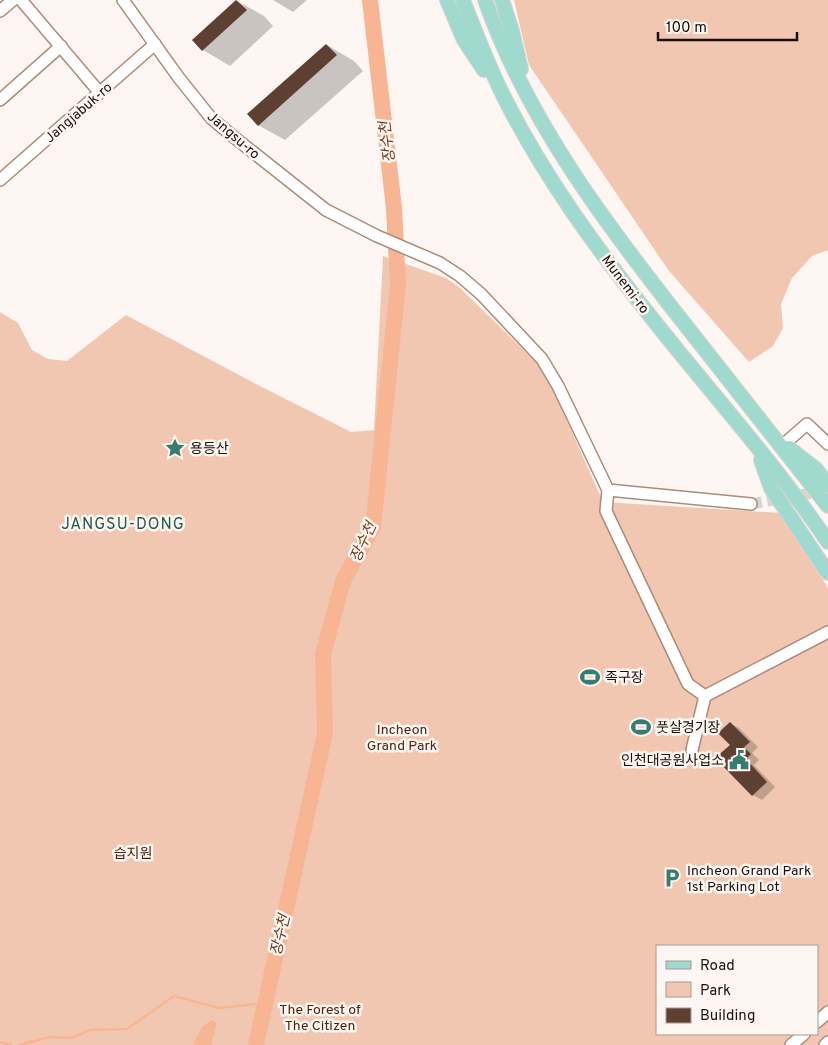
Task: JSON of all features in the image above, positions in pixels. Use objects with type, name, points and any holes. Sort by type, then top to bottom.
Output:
[{"type":"main road","points":[[447,0],[464,40],[506,101]]},
{"type":"main road","name":"Munemi-ro","points":[[463,0],[477,38],[506,101],[549,175],[591,239],[814,520],[828,542]]},
{"type":"main road","name":"Munemi-ro","points":[[485,0],[495,28],[525,90],[566,163],[609,226],[828,506]]},
{"type":"main road","points":[[502,0],[512,31],[525,90]]},
{"type":"main road","points":[[771,434],[816,469],[828,485]]},
{"type":"main road","points":[[756,447],[771,488],[828,573]]},
{"type":"street","points":[[0,11],[13,0]]},
{"type":"street","points":[[21,0],[100,93]]},
{"type":"street","name":"Jangsu-ro","points":[[123,0],[179,78],[212,118],[326,210],[377,236],[440,263],[460,276],[481,294],[542,359],[558,386],[608,490]]},
{"type":"street","name":"Jangjabuk-ro","points":[[0,180],[155,44]]},
{"type":"street","points":[[0,100],[61,46]]},
{"type":"street","points":[[784,444],[807,424],[828,444]]},
{"type":"street","points":[[705,696],[688,684],[606,511],[608,490],[751,504]]},
{"type":"street","points":[[692,750],[705,696],[828,632]]},
{"type":"street","points":[[818,1021],[828,1012]]},
{"type":"street","points":[[791,1045],[803,1035]]},
{"type":"street","points":[[824,1045],[828,1042]]},
{"type":"green space","points":[[514,0],[828,0],[828,250],[812,256],[792,278],[781,304],[783,328],[773,346],[749,362],[669,271],[529,65]]},
{"type":"green space","name":"Incheon Grand Park","points":[[383,256],[446,278],[459,287],[545,371],[603,502],[781,513],[828,588],[828,1045],[0,1045],[0,312],[18,323],[32,350],[48,359],[67,361],[126,315],[351,432],[374,430]]},
{"type":"shaded area","points":[[211,1020],[217,1023],[211,1045],[193,1045],[202,1027]]},
{"type":"building","points":[[236,0],[247,10],[202,51],[192,40]]},
{"type":"building","points":[[326,44],[337,55],[258,126],[247,114]]},
{"type":"building","points":[[730,722],[750,742],[744,747],[751,754],[746,759],[767,782],[752,796],[715,758],[730,745],[718,733]]},
{"type":"waterway","name":"장수천","points":[[256,1045],[325,733],[323,654],[343,581],[373,527],[398,285],[394,208],[370,0]]},
{"type":"waterway","points":[[20,1045],[50,1037],[71,1038],[90,1030],[127,1029],[174,996],[219,1008],[256,1004]]},
{"type":"waterway","points":[[0,1042],[11,1045]]},
{"type":"tunnel","points":[[751,504],[823,491]]},
{"type":"place","name":"용등산","points":[[175,448]]},
{"type":"place","name":"족구장","points":[[590,677]]},
{"type":"place","name":"풋살경기장","points":[[641,727]]},
{"type":"place","name":"인천대공원사업소","points":[[739,760]]},
{"type":"place","name":"Incheon Grand Park 1st Parking Lot","points":[[672,878]]},
{"type":"district","name":"JANGSU-DONG","points":[[123,523]]},
{"type":"park label","name":"습지원","points":[[133,853]]},
{"type":"park label","name":"The Forest of The Citizen","points":[[320,1018]]}]
